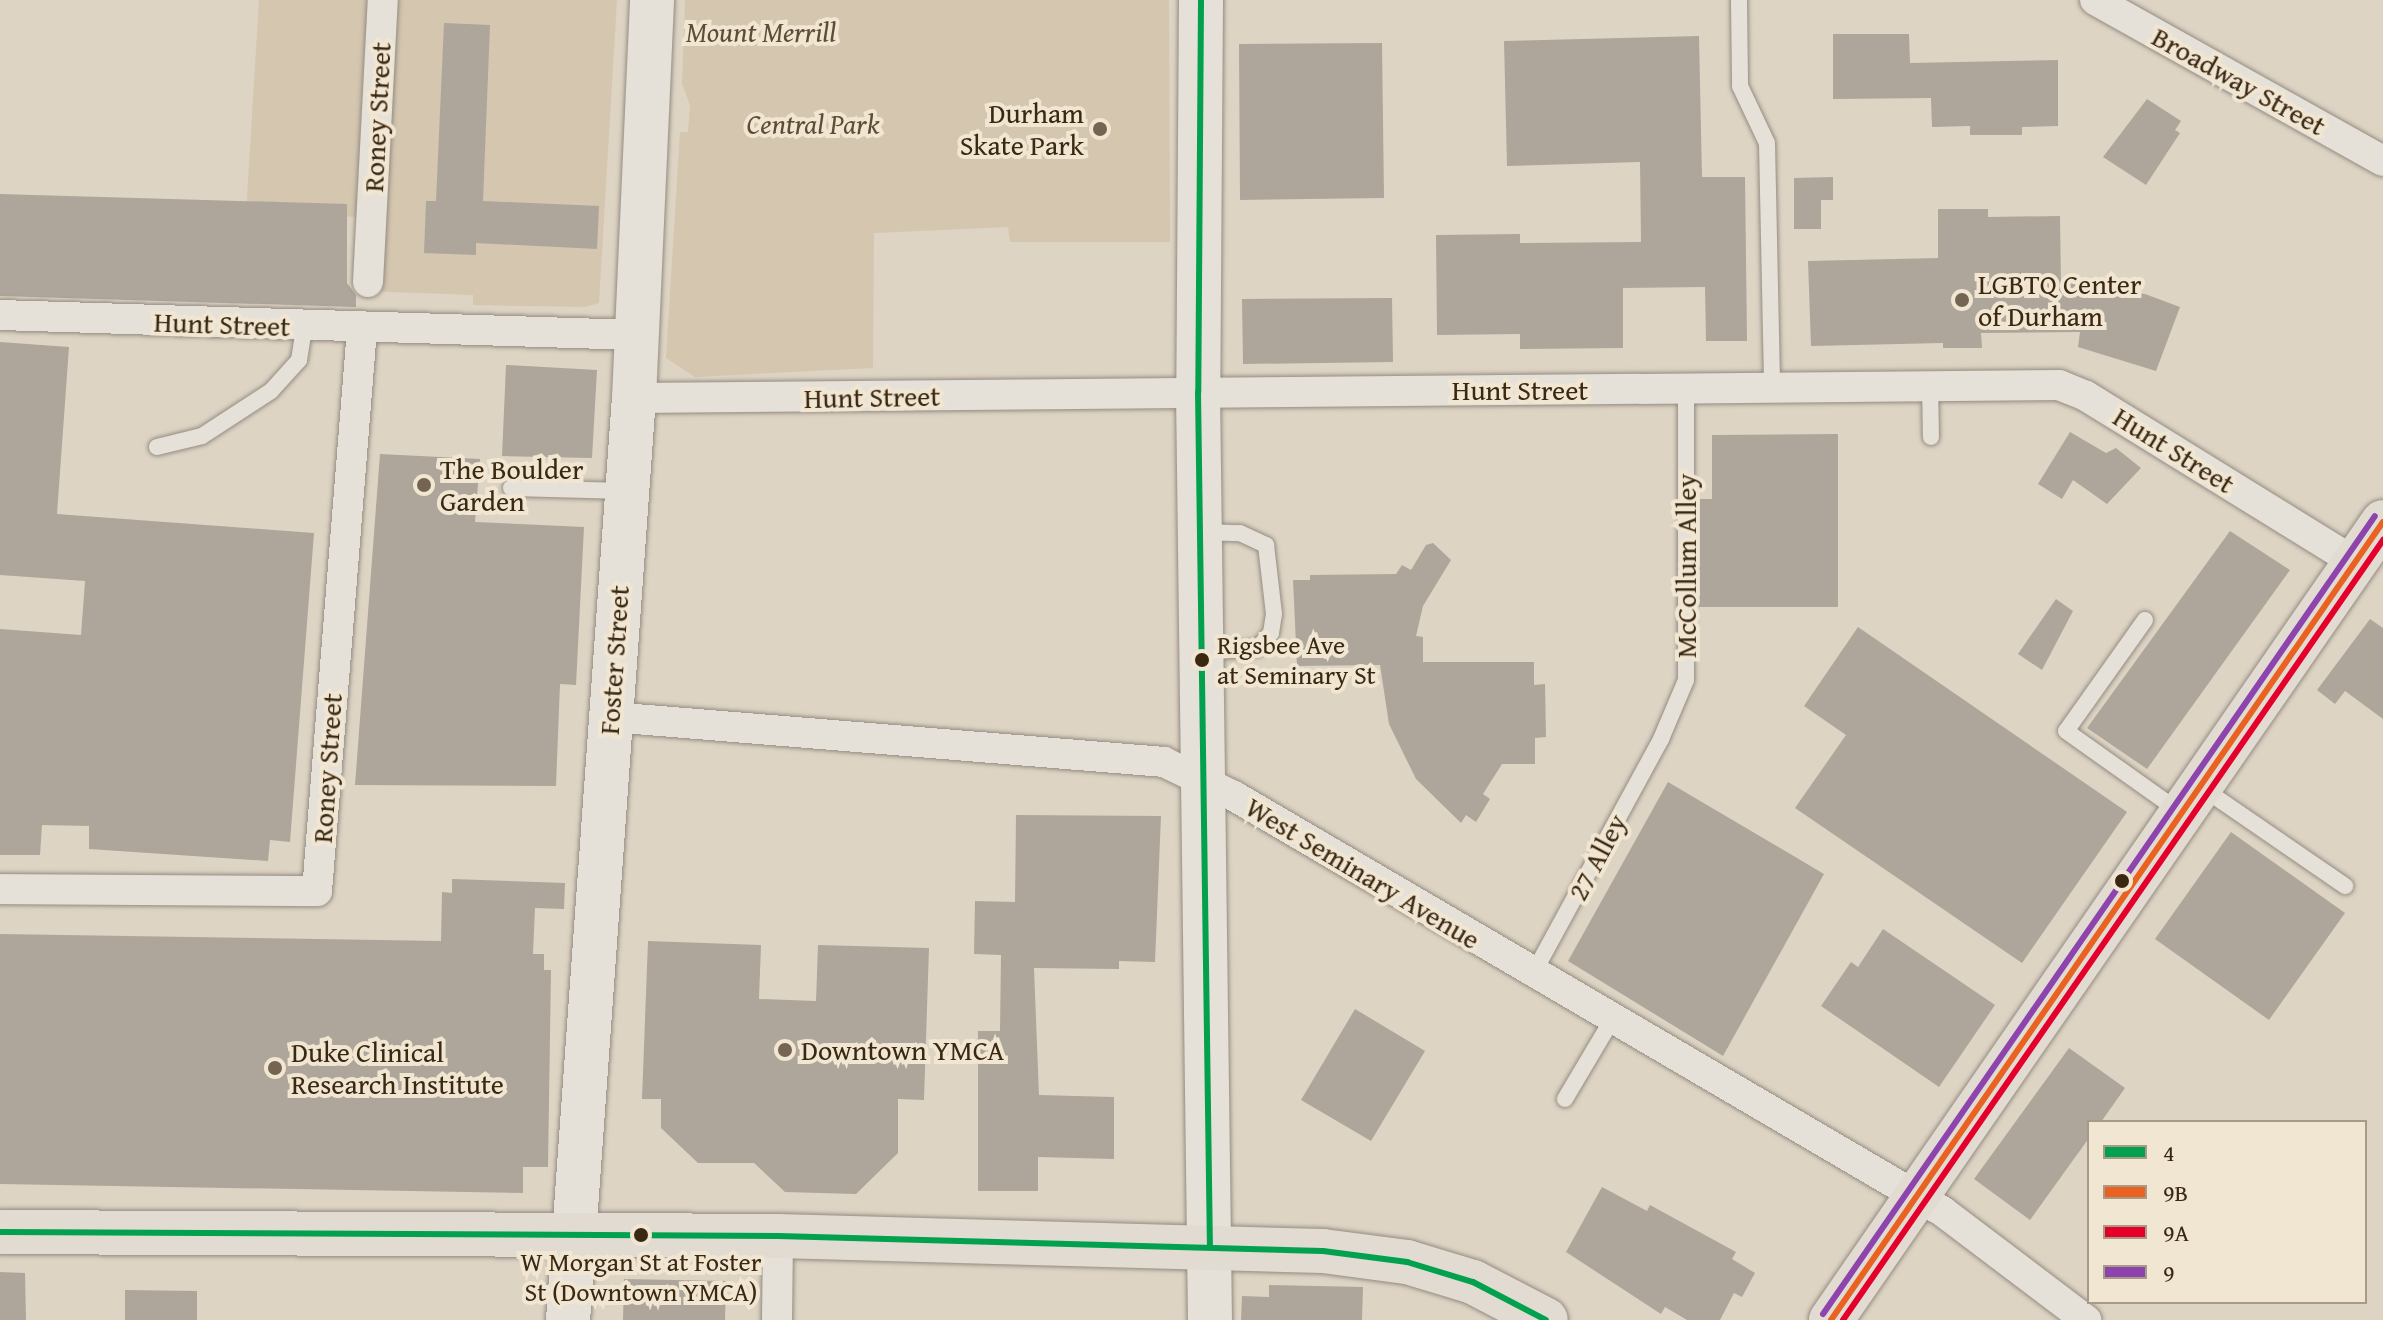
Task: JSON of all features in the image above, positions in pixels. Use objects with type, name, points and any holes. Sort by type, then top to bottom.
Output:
[{"type":"main road","points":[[1831,1320],[2383,522]]},
{"type":"main road","points":[[0,1232],[778,1236],[1323,1251],[1407,1262],[1473,1282],[1546,1320]]},
{"type":"street","name":"Roney Street","points":[[368,282],[383,0]]},
{"type":"street","name":"Foster Street","points":[[568,1320],[573,1235],[584,1149],[634,398],[652,0]]},
{"type":"street","name":"Broadway Street","points":[[2095,0],[2383,161]]},
{"type":"street","points":[[1207,1],[1198,392],[1210,1320]]},
{"type":"street","name":"Hunt Street","points":[[0,315],[362,329],[636,335]]},
{"type":"street","name":"Roney Street","points":[[0,889],[317,891],[362,329]]},
{"type":"street","name":"Hunt Street","points":[[634,398],[2048,384],[2076,391],[2355,562]]},
{"type":"street","name":"West Seminary Avenue","points":[[611,717],[1146,758],[1204,780],[1960,1223],[2086,1320]]},
{"type":"street","points":[[777,1320],[778,1236]]},
{"type":"lane","points":[[1739,0],[1740,86],[1767,143],[1772,388]]},
{"type":"lane","points":[[157,447],[202,436],[271,391],[299,360],[304,327]]},
{"type":"lane","points":[[1930,386],[1931,437]]},
{"type":"lane","name":"McCollum Alley","points":[[1661,739],[1686,680],[1686,388]]},
{"type":"lane","points":[[511,488],[626,491]]},
{"type":"lane","points":[[1200,532],[1240,533],[1266,545],[1274,614],[1271,633],[1258,648],[1202,652]]},
{"type":"lane","points":[[2145,620],[2066,731],[2345,886]]},
{"type":"lane","name":"27 Alley","points":[[1533,974],[1661,739]]},
{"type":"lane","points":[[1565,1099],[1612,1020]]},
{"type":"green space","points":[[259,0],[617,0],[599,303],[585,307],[473,305],[473,295],[363,291],[367,217],[246,214]]},
{"type":"green space","name":"Central Park","points":[[685,0],[1169,0],[1170,242],[1010,242],[1008,227],[874,233],[873,368],[695,377],[666,358],[680,132],[688,132],[690,105],[682,84]]},
{"type":"building","points":[[444,23],[490,25],[483,201],[599,206],[597,249],[476,243],[476,255],[424,253],[426,201],[436,201]]},
{"type":"building","points":[[1833,34],[1909,34],[1910,63],[2058,60],[2058,126],[2022,127],[2022,135],[1970,135],[1970,126],[1932,127],[1931,98],[1833,99]]},
{"type":"building","points":[[1699,36],[1702,177],[1745,177],[1747,341],[1706,341],[1705,287],[1623,288],[1623,348],[1520,349],[1520,334],[1437,335],[1436,235],[1520,234],[1520,243],[1641,242],[1640,162],[1507,166],[1504,41]]},
{"type":"building","points":[[1382,43],[1384,198],[1240,200],[1239,44]]},
{"type":"building","points":[[2147,99],[2181,121],[2175,130],[2180,133],[2146,185],[2103,157]]},
{"type":"building","points":[[1833,177],[1833,200],[1821,200],[1821,229],[1794,229],[1794,178]]},
{"type":"building","points":[[0,194],[347,204],[347,283],[356,295],[356,307],[0,296]]},
{"type":"building","points":[[1938,209],[1988,209],[1988,217],[2060,216],[2061,282],[2145,294],[2180,307],[2156,371],[2078,347],[2080,332],[1981,333],[1982,348],[1943,348],[1943,343],[1811,346],[1808,261],[1938,258]]},
{"type":"building","points":[[1392,298],[1393,362],[1243,364],[1242,299]]},
{"type":"building","points":[[0,342],[69,347],[57,514],[314,533],[290,842],[270,840],[268,861],[89,849],[89,826],[42,825],[40,855],[0,855],[0,629],[81,635],[85,581],[0,575]]},
{"type":"building","points":[[506,365],[597,370],[592,458],[502,456]]},
{"type":"building","points":[[2070,432],[2106,453],[2116,448],[2141,468],[2107,504],[2073,480],[2062,499],[2038,484]]},
{"type":"building","points":[[1838,434],[1838,607],[1697,607],[1697,499],[1712,499],[1712,435]]},
{"type":"building","points":[[380,454],[480,459],[475,522],[584,527],[576,685],[560,684],[556,786],[355,785]]},
{"type":"building","points":[[2230,531],[2290,570],[2147,769],[2087,728]]},
{"type":"building","points":[[1433,543],[1451,560],[1423,606],[1416,636],[1423,637],[1423,662],[1534,662],[1534,685],[1545,684],[1546,737],[1535,738],[1535,764],[1502,764],[1483,794],[1490,799],[1476,822],[1466,815],[1461,823],[1416,779],[1389,724],[1380,665],[1297,666],[1293,580],[1310,580],[1310,575],[1396,574],[1402,565],[1411,570],[1426,545]]},
{"type":"building","points":[[2056,599],[2073,611],[2042,670],[2018,654]]},
{"type":"building","points":[[2370,619],[2383,628],[2383,719],[2345,691],[2335,704],[2317,690]]},
{"type":"building","points":[[1858,627],[2127,812],[2022,963],[1795,808],[1846,735],[1804,706]]},
{"type":"building","points":[[1668,782],[1824,874],[1723,1056],[1568,961]]},
{"type":"building","points":[[1016,815],[1161,816],[1155,962],[1119,961],[1119,969],[1034,968],[1039,1095],[1114,1097],[1114,1159],[1038,1157],[1038,1191],[978,1191],[978,1031],[1000,1031],[1001,955],[974,954],[975,901],[1015,902]]},
{"type":"building","points":[[2231,832],[2345,913],[2269,1020],[2155,939]]},
{"type":"building","name":"Duke Clinical Research Institute","points":[[452,879],[565,883],[564,909],[535,908],[533,954],[544,954],[544,970],[551,970],[548,1167],[523,1167],[523,1193],[0,1184],[0,934],[441,941],[442,892],[452,893]]},
{"type":"building","points":[[1883,929],[1995,1005],[1939,1087],[1821,1006],[1851,962],[1858,967]]},
{"type":"building","name":"Downtown YMCA","points":[[648,941],[761,945],[759,999],[816,1001],[818,945],[929,948],[924,1100],[898,1099],[898,1153],[856,1194],[785,1192],[754,1163],[698,1163],[661,1128],[661,1099],[642,1099]]},
{"type":"building","points":[[1355,1009],[1425,1051],[1371,1141],[1301,1100]]},
{"type":"building","points":[[2069,1048],[2125,1088],[2102,1120],[2087,1120],[2087,1141],[2030,1220],[1974,1179]]},
{"type":"building","points":[[1602,1187],[1647,1211],[1650,1205],[1736,1252],[1732,1259],[1755,1273],[1742,1297],[1734,1293],[1720,1320],[1687,1320],[1665,1307],[1661,1314],[1566,1252]]},
{"type":"building","points":[[0,1272],[25,1273],[26,1320],[0,1320]]},
{"type":"building","points":[[624,1279],[726,1281],[725,1320],[623,1320]]},
{"type":"building","points":[[1269,1285],[1363,1287],[1362,1320],[1241,1320],[1242,1296],[1269,1297]]},
{"type":"building","points":[[125,1290],[197,1291],[197,1320],[125,1320]]},
{"type":"transit line","name":"4","points":[[1201,0],[1198,392],[1210,1247]]},
{"type":"transit line","name":"9","points":[[1823,1314],[2375,516]]},
{"type":"transit line","name":"9B","points":[[1831,1320],[2383,522]]},
{"type":"transit line","name":"9A","points":[[1843,1320],[2383,540]]},
{"type":"transit line","name":"4","points":[[0,1232],[778,1236],[1323,1251],[1407,1262],[1473,1282],[1546,1320]]},
{"type":"place","name":"Durham Skate Park","points":[[1100,129]]},
{"type":"place","name":"LGBTQ Center of Durham","points":[[1962,300]]},
{"type":"place","name":"The Boulder Garden","points":[[424,485]]},
{"type":"place","name":"Rigsbee Ave at Seminary St","points":[[1202,660]]},
{"type":"place","name":"Downtown YMCA","points":[[785,1050]]},
{"type":"place","name":"Duke Clinical Research Institute","points":[[275,1068]]},
{"type":"place","name":"W Morgan St at Foster St (Downtown YMCA)","points":[[641,1235]]},
{"type":"park label","name":"Mount Merrill","points":[[761,32]]}]
